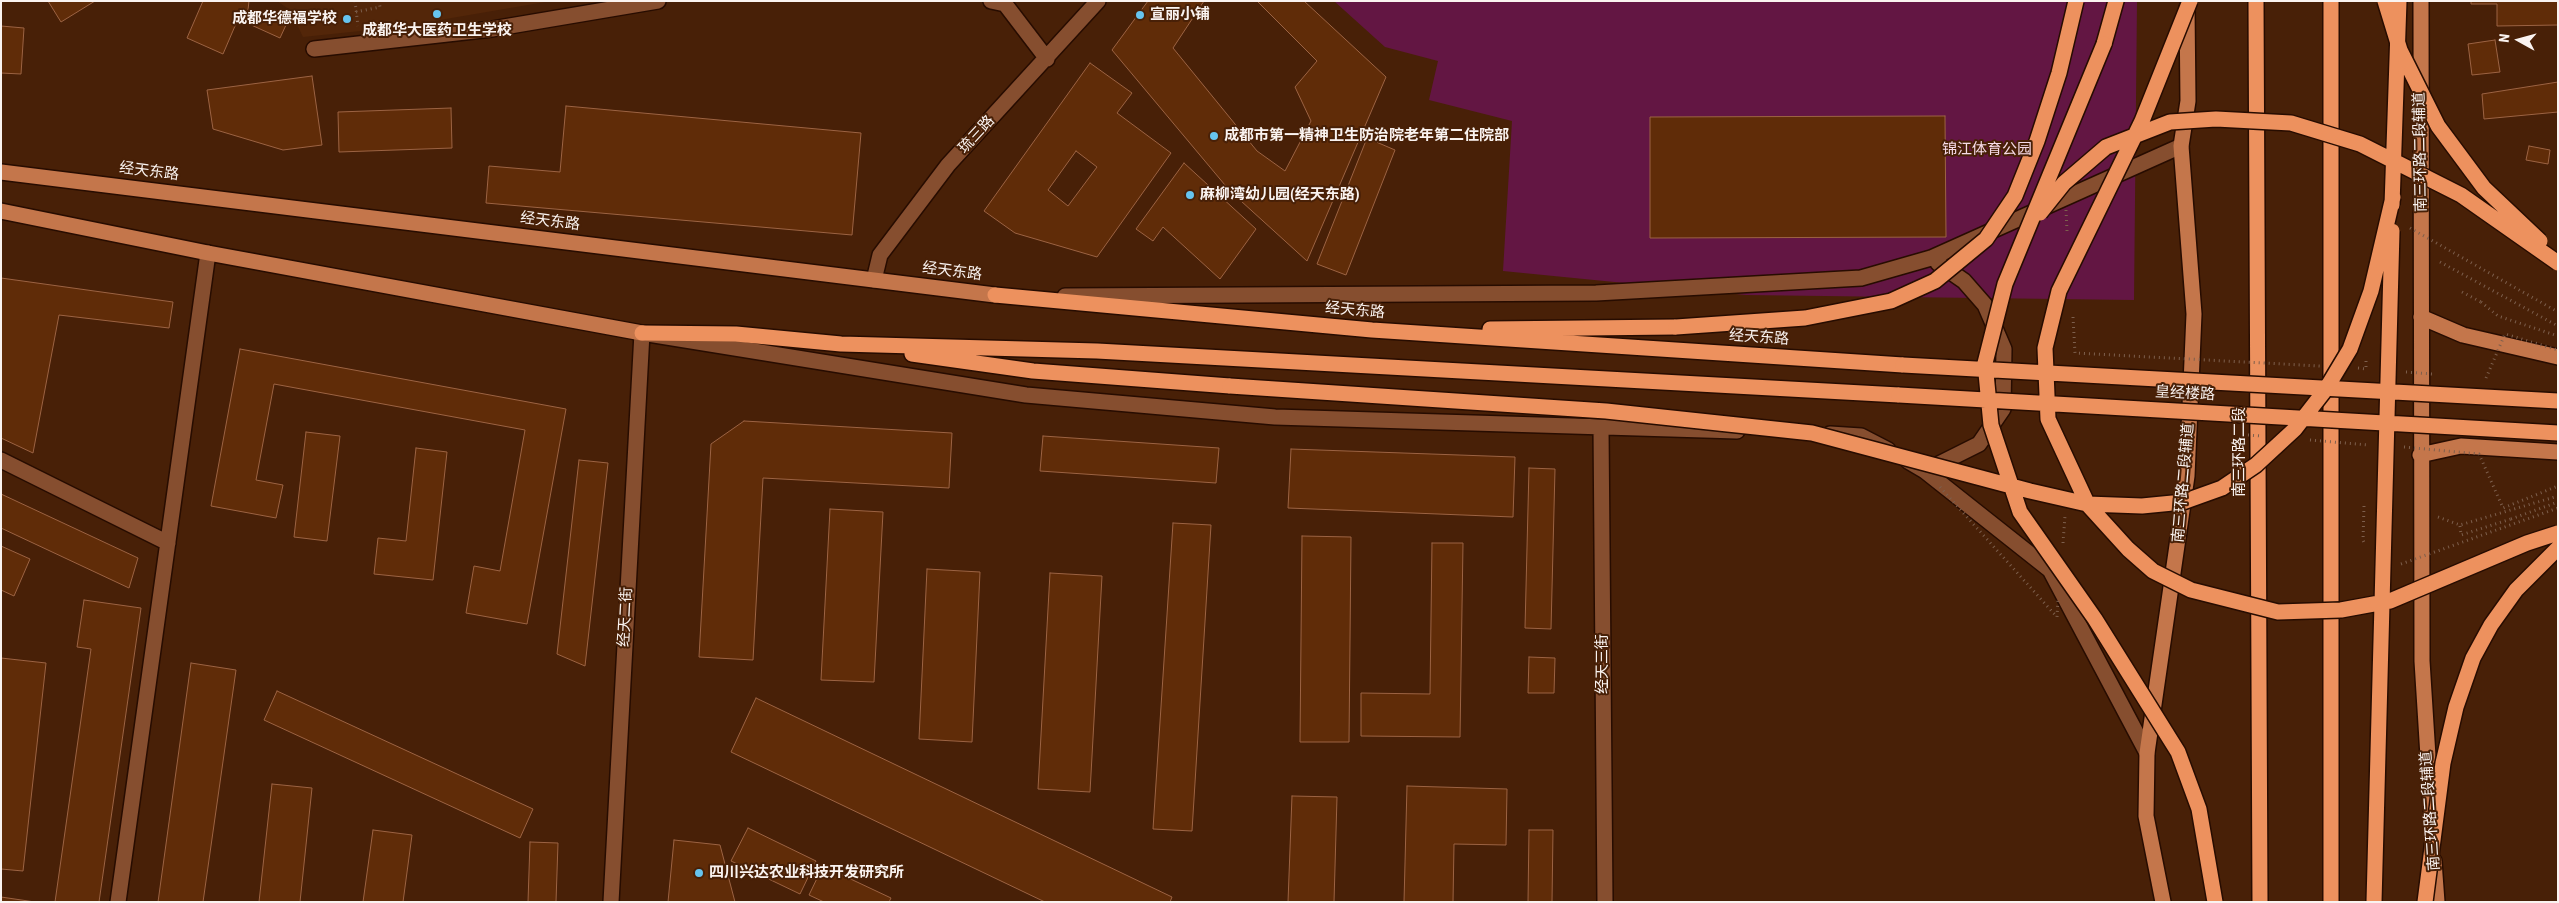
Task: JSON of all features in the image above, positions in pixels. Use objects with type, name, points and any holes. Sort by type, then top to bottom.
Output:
[{"type":"highway","points":[[1372,330],[1676,327],[1805,318],[1891,301],[1935,281],[1986,239],[2015,196],[2038,141],[2059,73],[2076,1]]},
{"type":"highway","points":[[2116,1],[2104,44],[2005,284],[1985,362],[1990,425],[2020,512],[2095,618],[2178,752],[2200,809],[2215,902]]},
{"type":"highway","points":[[2188,1],[2142,121],[2059,291],[2045,348],[2048,419],[2088,505],[2128,549],[2153,571],[2191,590],[2278,612],[2341,610],[2390,601],[2527,543],[2558,533]]},
{"type":"highway","name":"南三环路二段","points":[[2256,1],[2260,902]]},
{"type":"highway","points":[[2331,1],[2331,902]]},
{"type":"highway","points":[[2385,1],[2400,50],[2438,126],[2484,188],[2558,258]]},
{"type":"highway","points":[[2374,902],[2399,1]]},
{"type":"highway","points":[[2029,228],[2064,183],[2106,147],[2170,122],[2216,119],[2291,123],[2360,144],[2461,195],[2558,263]]},
{"type":"highway","points":[[642,333],[736,334],[841,344],[1033,372],[1606,411],[1812,433],[2030,491],[2087,504],[2142,506],[2183,502],[2222,488],[2256,466],[2295,429],[2326,389],[2350,349],[2372,291],[2393,197]]},
{"type":"highway","name":"经天东路","points":[[995,295],[1372,330],[1903,364]]},
{"type":"highway","name":"皇经楼路","points":[[841,344],[1097,351],[2558,433]]},
{"type":"highway","name":"皇经楼路","points":[[1903,364],[2558,400]]},
{"type":"highway","points":[[2425,902],[2443,763],[2456,707],[2473,658],[2490,625],[2516,590],[2558,548]]},
{"type":"main road","name":"南三环路二段辅道","points":[[2163,902],[2146,816],[2147,753],[2187,476],[2194,314],[2181,146],[2188,100],[2188,1]]},
{"type":"main road","name":"南三环路二段辅道","points":[[2421,1],[2422,251],[2420,455],[2422,661],[2437,902]]},
{"type":"main road","name":"经天东路","points":[[1,172],[995,295]]},
{"type":"main road","points":[[1,211],[208,253],[642,333]]},
{"type":"main road","points":[[2421,317],[2463,335],[2558,357]]},
{"type":"main road","points":[[2420,455],[2461,446],[2558,452]]},
{"type":"street","points":[[314,49],[492,29],[658,1]]},
{"type":"street","points":[[991,1],[1005,4],[1048,59]]},
{"type":"street","name":"琉三路","points":[[874,280],[880,255],[948,166],[1048,59],[1098,1]]},
{"type":"street","points":[[995,295],[1210,297],[1596,293],[1861,278],[1932,258],[2181,146]]},
{"type":"street","points":[[118,902],[208,253]]},
{"type":"street","points":[[1925,471],[1978,444],[2003,410],[2004,349],[1984,305],[1964,281],[1932,258]]},
{"type":"street","points":[[642,333],[1026,395],[1275,417],[1862,436],[1925,471],[2050,570],[2147,753]]},
{"type":"street","name":"经天二街","points":[[611,902],[642,333]]},
{"type":"street","name":"经天三街","points":[[1602,427],[1606,902]]},
{"type":"street","points":[[1,460],[168,543]]},
{"type":"path","points":[[355,1],[357,25],[364,43]]},
{"type":"path","points":[[356,12],[380,6],[379,1]]},
{"type":"path","points":[[2066,206],[2068,236]]},
{"type":"path","points":[[2401,223],[2558,312]]},
{"type":"path","points":[[2422,251],[2558,326]]},
{"type":"path","points":[[2462,292],[2481,302],[2498,316],[2558,336]]},
{"type":"path","points":[[2072,314],[2075,353],[2327,367]]},
{"type":"path","points":[[2478,377],[2488,378],[2505,334],[2558,350]]},
{"type":"path","points":[[2366,369],[2367,350]]},
{"type":"path","points":[[2356,368],[2375,370]]},
{"type":"path","points":[[2403,372],[2441,374]]},
{"type":"path","points":[[2368,444],[2377,445]]},
{"type":"path","points":[[2396,446],[2479,454],[2503,508],[2558,486]]},
{"type":"path","points":[[2422,510],[2460,526],[2558,496]]},
{"type":"path","points":[[2460,526],[2461,535],[2558,502]]},
{"type":"shaded area","name":"成都华德福学校","points":[[277,1],[551,1],[399,27],[303,37],[290,10]]},
{"type":"green space","name":"锦江体育公园","points":[[1334,1],[2137,1],[2134,300],[1746,295],[1503,271],[1512,121],[1429,100],[1438,61],[1385,47]]},
{"type":"building","points":[[48,1],[95,1],[61,22]]},
{"type":"building","points":[[203,1],[249,1],[248,10],[286,25],[280,38],[238,19],[223,54],[187,38]]},
{"type":"building","name":"成都市第一精神卫生防治院老年第二住院部","points":[[1148,1],[1204,1],[1173,48],[1257,151],[1285,171],[1311,121],[1295,87],[1317,61],[1257,1],[1304,1],[1386,77],[1307,261],[1230,191],[1112,50]]},
{"type":"building","points":[[2471,1],[2558,1],[2558,25],[2497,26],[2497,4],[2471,4]]},
{"type":"building","points":[[1,26],[24,28],[21,74],[1,73]]},
{"type":"building","points":[[2495,40],[2500,72],[2472,75],[2468,44]]},
{"type":"building","points":[[1090,63],[1132,93],[1117,113],[1171,153],[1097,257],[1015,233],[984,211]],"holes":[[[1076,151],[1097,167],[1068,206],[1048,190]]]},
{"type":"building","points":[[312,76],[322,145],[283,150],[213,129],[207,90]]},
{"type":"building","points":[[2558,82],[2558,112],[2484,119],[2482,94]]},
{"type":"building","points":[[566,106],[861,133],[852,235],[486,203],[489,166],[560,172]]},
{"type":"building","points":[[451,108],[452,148],[339,152],[338,112]]},
{"type":"building","points":[[1945,116],[1946,237],[1650,238],[1650,117]]},
{"type":"building","points":[[1367,138],[1395,150],[1346,275],[1317,264]]},
{"type":"building","points":[[2529,146],[2550,150],[2548,164],[2526,160]]},
{"type":"building","name":"麻柳湾幼儿园(经天东路)","points":[[1184,163],[1256,229],[1220,279],[1163,227],[1153,241],[1136,229]]},
{"type":"building","points":[[1,278],[173,302],[169,328],[59,315],[33,453],[1,438]]},
{"type":"building","points":[[240,349],[566,409],[527,624],[466,613],[474,566],[500,571],[525,430],[274,384],[256,480],[283,485],[276,518],[211,506]]},
{"type":"building","points":[[744,421],[952,433],[949,488],[763,478],[753,660],[699,657],[711,444]]},
{"type":"building","points":[[306,432],[340,436],[327,541],[294,537]]},
{"type":"building","points":[[1043,436],[1219,448],[1216,483],[1040,471]]},
{"type":"building","points":[[416,448],[447,452],[433,580],[374,574],[378,538],[406,541]]},
{"type":"building","points":[[1291,449],[1515,457],[1513,517],[1288,508]]},
{"type":"building","points":[[579,460],[608,463],[585,666],[557,654]]},
{"type":"building","points":[[1529,468],[1555,469],[1551,629],[1525,628]]},
{"type":"building","points":[[1,494],[138,558],[129,588],[1,528]]},
{"type":"building","points":[[830,509],[883,512],[874,682],[821,680]]},
{"type":"building","points":[[1173,523],[1211,525],[1192,831],[1153,829]]},
{"type":"building","points":[[1302,536],[1351,537],[1349,742],[1300,742]]},
{"type":"building","points":[[1432,543],[1463,543],[1460,737],[1361,736],[1361,693],[1430,694]]},
{"type":"building","points":[[1,546],[30,559],[14,596],[1,590]]},
{"type":"building","points":[[927,569],[980,572],[972,742],[919,739]]},
{"type":"building","points":[[1050,573],[1102,576],[1090,792],[1038,789]]},
{"type":"building","points":[[84,600],[141,608],[99,902],[55,902],[91,649],[77,647]]},
{"type":"building","points":[[1529,657],[1555,658],[1554,693],[1528,693]]},
{"type":"building","points":[[1,658],[46,663],[23,871],[1,869]]},
{"type":"building","points":[[191,663],[236,670],[203,902],[158,902]]},
{"type":"building","points":[[277,691],[533,809],[520,838],[264,720]]},
{"type":"building","points":[[756,698],[1172,897],[1170,902],[1045,902],[731,752]]},
{"type":"building","points":[[272,784],[312,788],[300,902],[259,902]]},
{"type":"building","points":[[1407,786],[1507,789],[1506,845],[1454,844],[1453,902],[1404,902]]},
{"type":"building","points":[[1292,796],[1337,797],[1334,902],[1288,902]]},
{"type":"building","points":[[748,828],[816,861],[800,894],[731,861]]},
{"type":"building","points":[[373,830],[412,835],[403,902],[363,902]]},
{"type":"building","points":[[1529,830],[1553,830],[1552,902],[1528,902]]},
{"type":"building","name":"四川兴达农业科技开发研究所","points":[[674,840],[720,845],[735,902],[668,902]]},
{"type":"building","points":[[530,842],[558,843],[556,902],[528,902]]},
{"type":"building","points":[[823,866],[891,898],[889,902],[824,902],[809,895]]},
{"type":"building","points":[[1,897],[35,902],[1,902]]},
{"type":"place","name":"成都华大医药卫生学校","points":[[437,14]]},
{"type":"place","name":"宣丽小铺","points":[[1140,15]]},
{"type":"place","name":"成都华德福学校","points":[[347,19]]},
{"type":"place","name":"成都市第一精神卫生防治院老年第二住院部","points":[[1214,136]]},
{"type":"place","name":"麻柳湾幼儿园(经天东路)","points":[[1190,195]]},
{"type":"place","name":"四川兴达农业科技开发研究所","points":[[699,873]]}]
